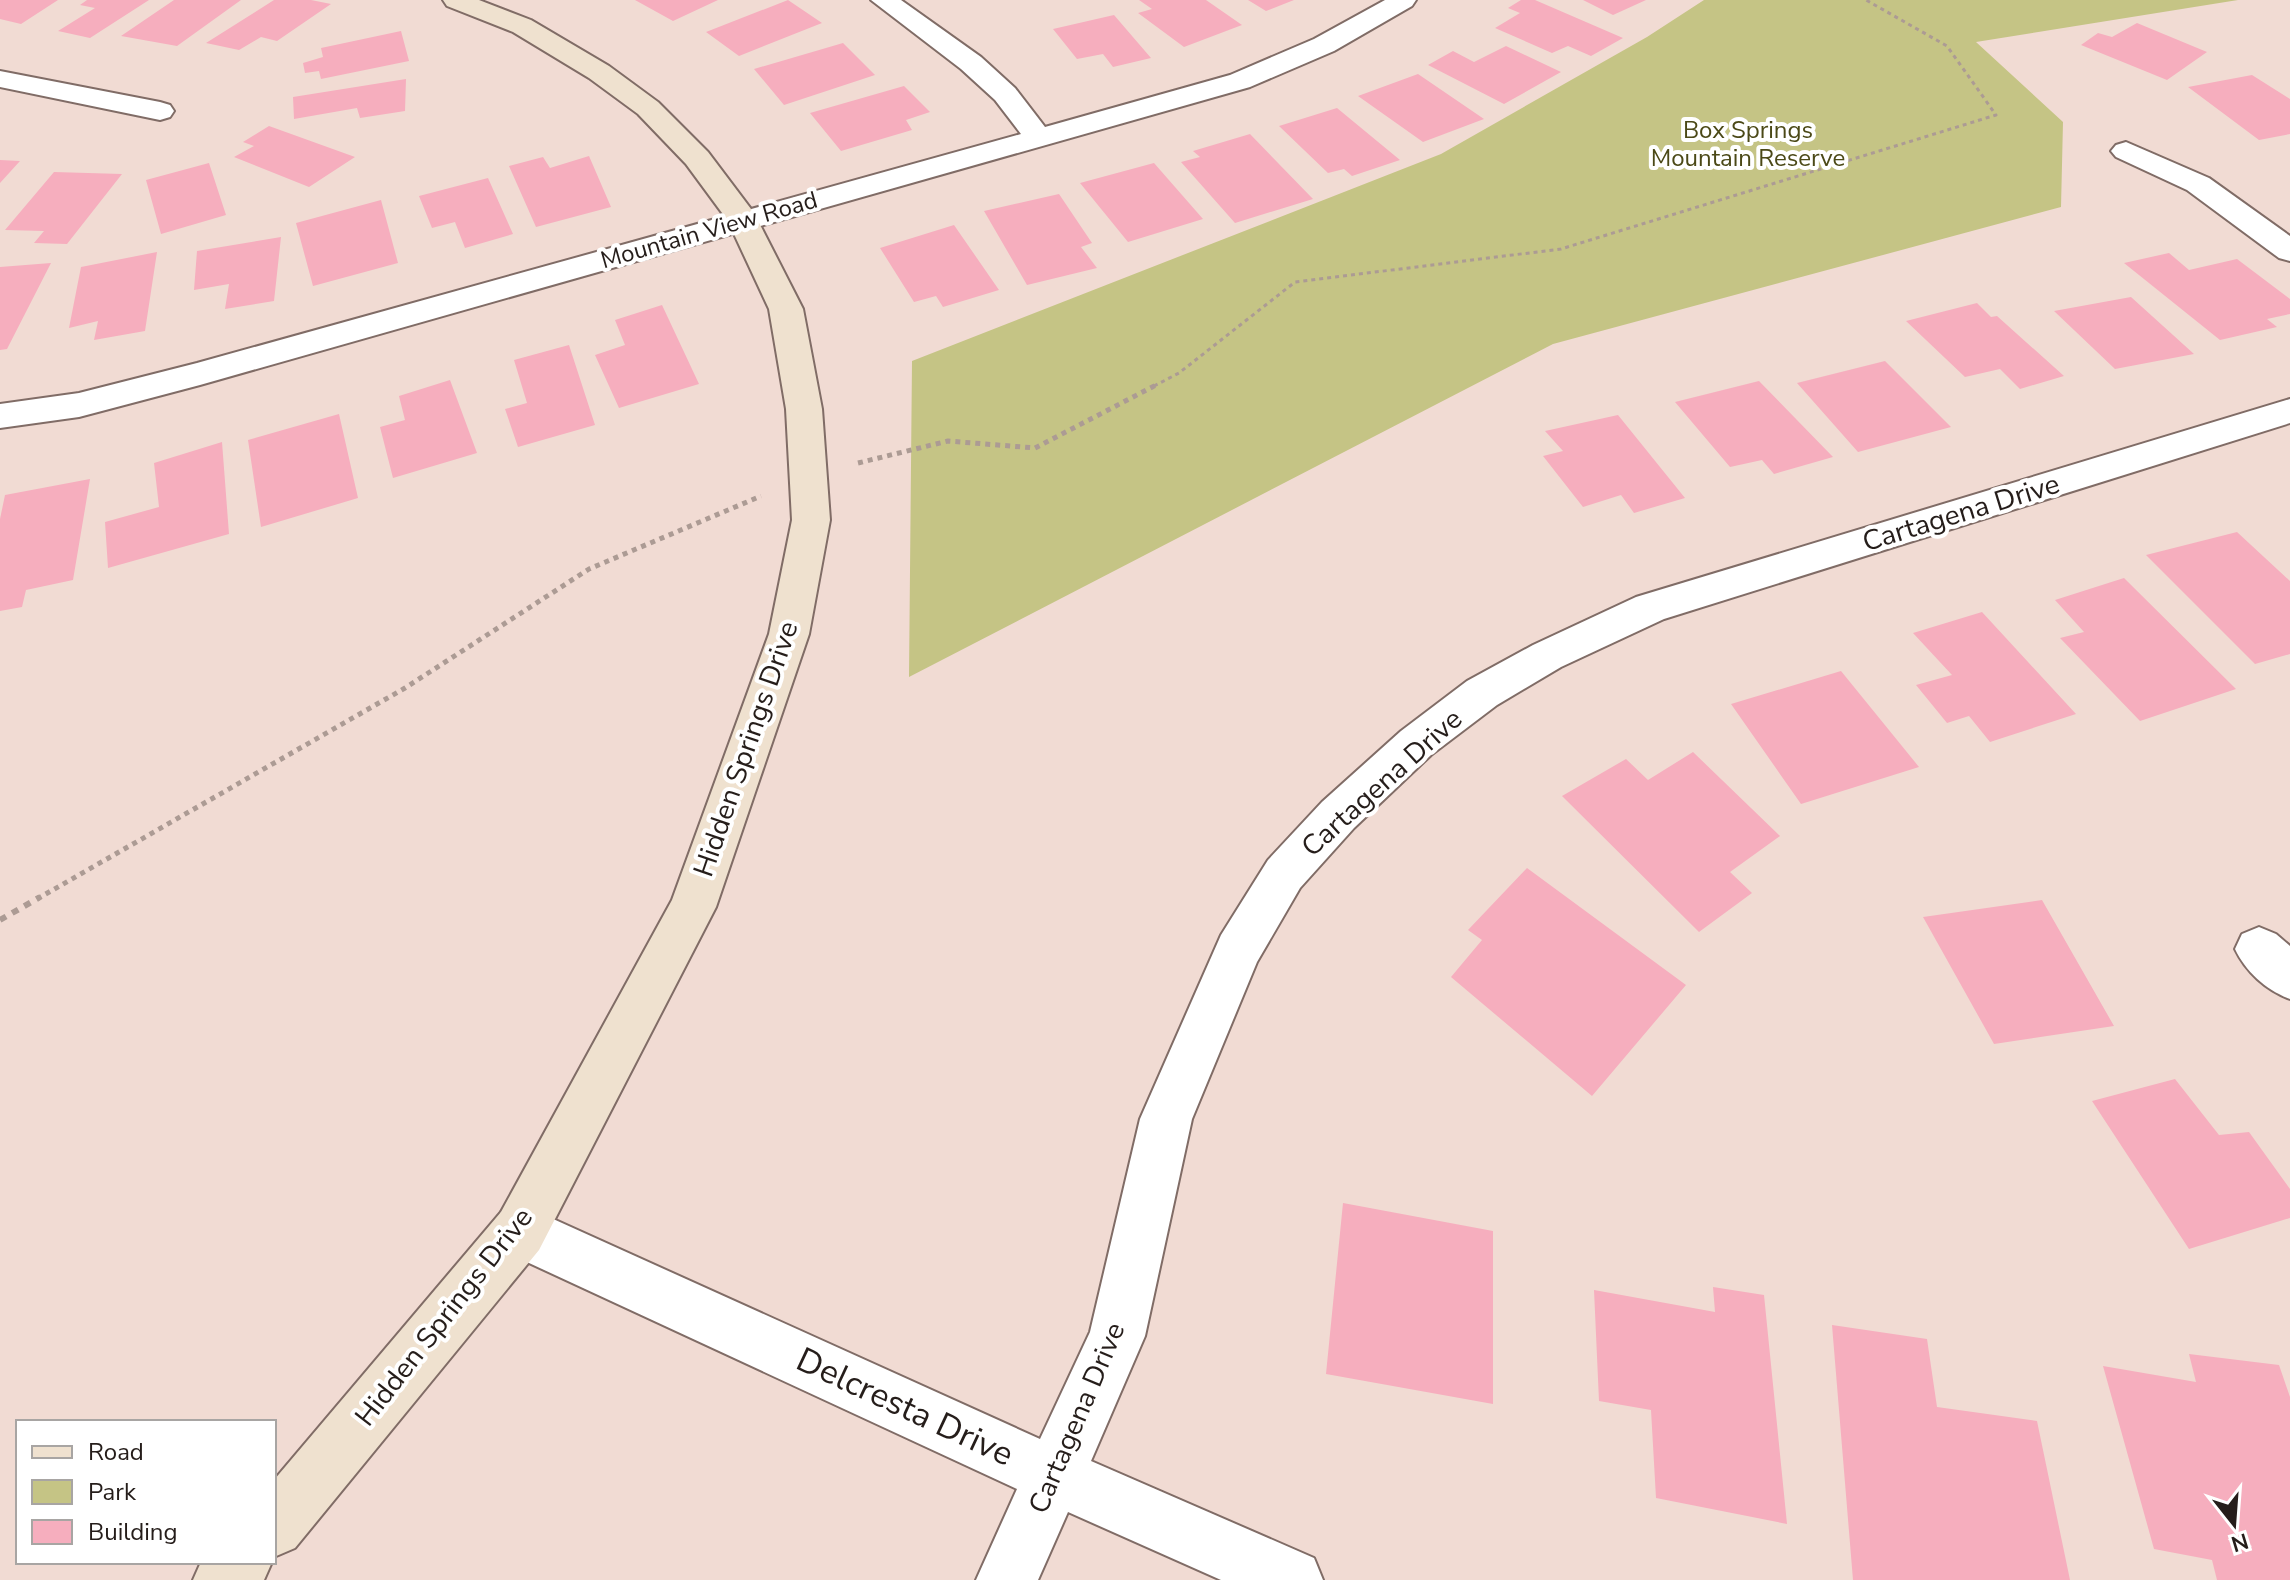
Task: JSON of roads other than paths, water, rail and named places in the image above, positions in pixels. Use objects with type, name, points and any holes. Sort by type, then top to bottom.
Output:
[{"type":"street","name":"Hidden Springs Drive","points":[[276,1525],[520,1231],[693,907],[789,634],[811,520],[804,409],[786,309],[743,220],[697,158],[648,108],[599,72],[522,26],[456,0]]},
{"type":"street","points":[[884,0],[971,63],[1005,94],[1039,138]]},
{"type":"street","name":"Mountain View Road","points":[[0,416],[39,412],[123,395],[1240,81],[1289,63],[1343,37],[1403,0]]},
{"type":"street","points":[[0,79],[160,111]]},
{"type":"street","points":[[2126,151],[2198,184],[2290,251]]},
{"type":"street","name":"Cartagena Drive","points":[[1007,1580],[1117,1336],[1166,1119],[1238,950],[1284,874],[1338,815],[1416,743],[1482,693],[1547,656],[1650,608],[2290,411]]},
{"type":"street","name":"Delcresta Drive","points":[[520,1231],[1053,1475],[1292,1580]]},
{"type":"street","points":[[224,1580],[239,1564]]},
{"type":"park label","name":"Box Springs Mountain Reserve","points":[[1748,144]]}]
